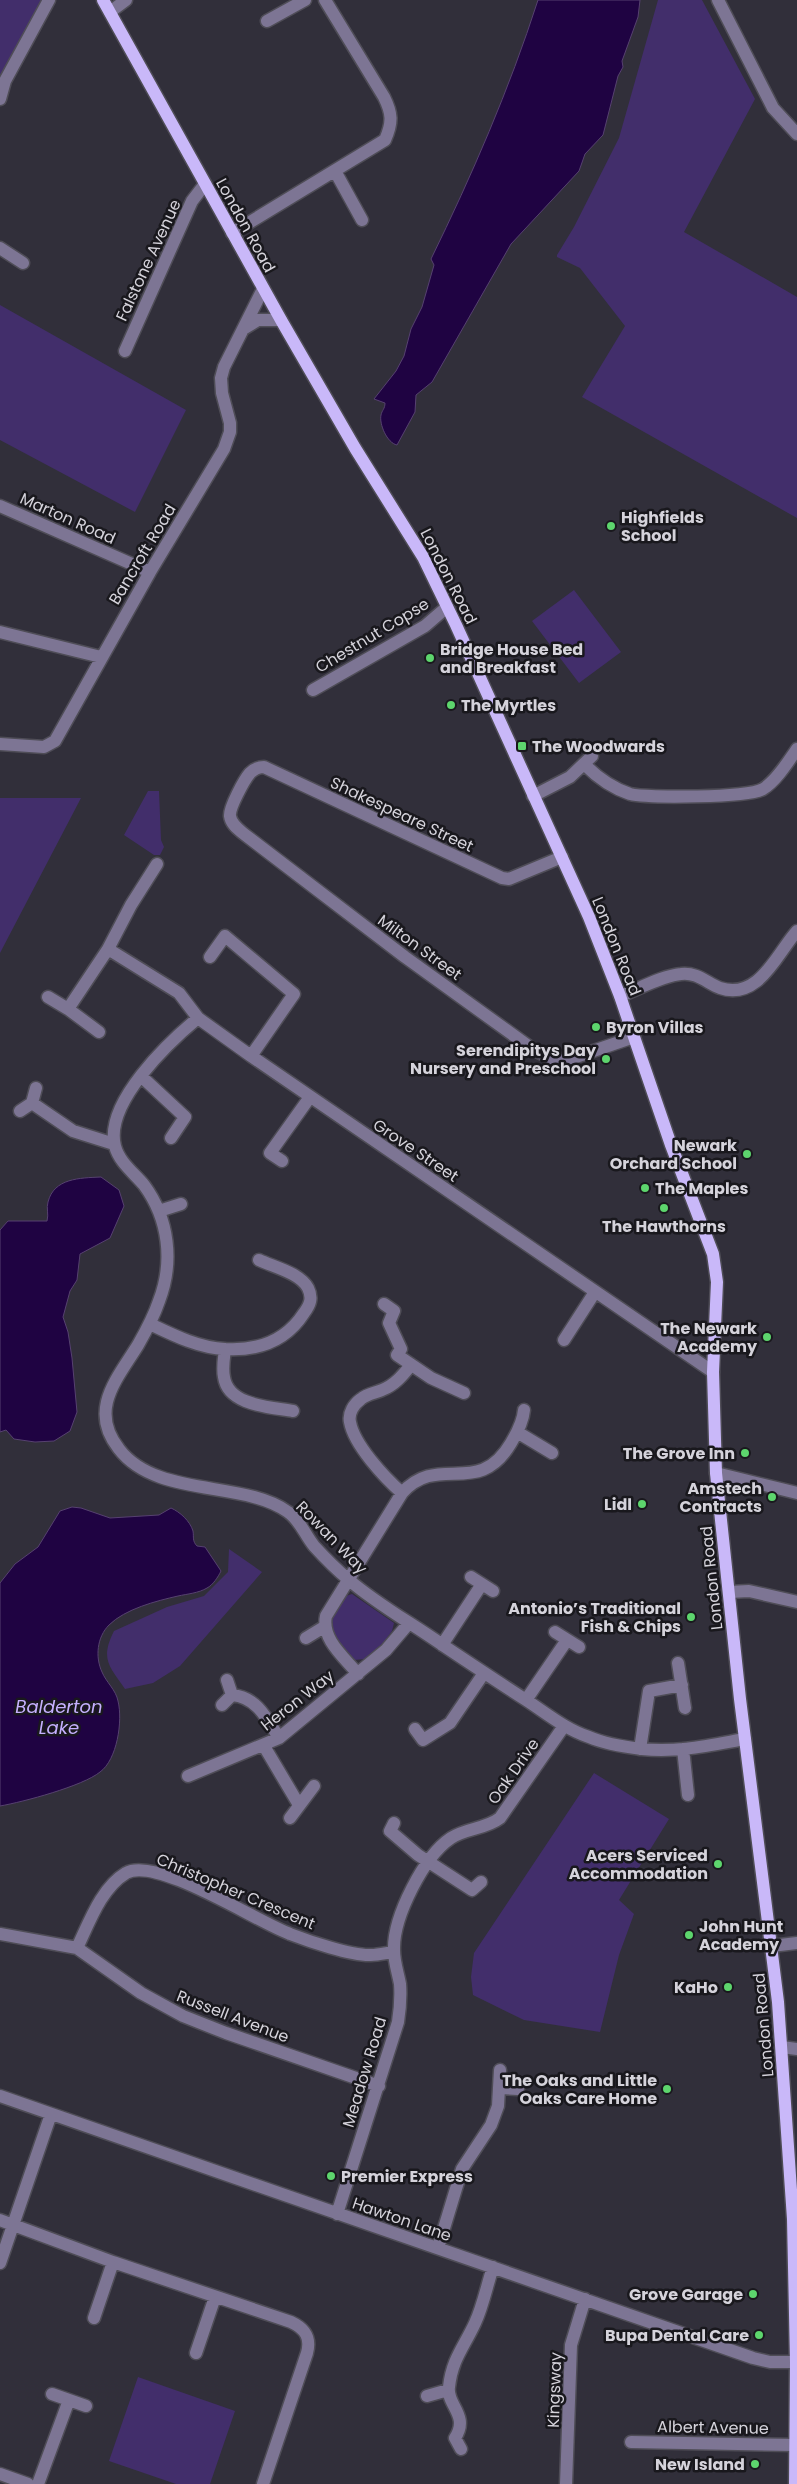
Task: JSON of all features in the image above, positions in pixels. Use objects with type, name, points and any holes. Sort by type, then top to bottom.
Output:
[{"type":"main road","name":"London Road","points":[[103,0],[281,320],[355,448],[423,557],[589,918],[620,996],[661,1119],[713,1254],[717,1282],[712,1372],[716,1473],[745,1739],[772,1946],[782,2047],[793,2219],[796,2362],[795,2484]]},
{"type":"street","points":[[0,99],[5,82],[49,0]]},
{"type":"street","points":[[110,12],[126,0]]},
{"type":"street","points":[[267,21],[305,0]]},
{"type":"street","points":[[232,233],[385,140],[391,127],[392,113],[362,58],[325,0]]},
{"type":"street","points":[[718,0],[773,108],[797,134]]},
{"type":"street","points":[[334,171],[362,220]]},
{"type":"street","name":"Falstone Avenue","points":[[124,351],[192,201],[205,184]]},
{"type":"street","points":[[0,248],[23,263]]},
{"type":"street","name":"Bancroft Road","points":[[0,744],[40,747],[53,743],[150,572],[228,440],[230,423],[222,393],[221,378],[224,367],[246,328],[264,290]]},
{"type":"street","points":[[246,328],[258,320],[281,320]]},
{"type":"street","name":"Marton Road","points":[[0,506],[150,572]]},
{"type":"street","name":"Chestnut Copse","points":[[314,690],[425,626],[447,607]]},
{"type":"street","points":[[0,632],[101,658]]},
{"type":"street","points":[[533,796],[563,782],[589,760],[605,782],[631,794],[648,796],[743,794],[762,790],[797,748]]},
{"type":"street","name":"Shakespeare Street","points":[[240,791],[250,773],[257,768],[272,770],[462,860],[509,879],[562,857]]},
{"type":"street","name":"Milton Street","points":[[240,791],[230,810],[230,818],[244,834],[405,957],[534,1050],[553,1059],[567,1060],[634,1037]]},
{"type":"street","points":[[68,1009],[108,950],[157,864]]},
{"type":"street","points":[[620,996],[680,974],[694,975],[725,989],[743,988],[766,973],[797,931]]},
{"type":"street","points":[[210,957],[225,936],[306,1002]]},
{"type":"street","name":"Grove Street","points":[[108,950],[180,994],[198,1018],[250,1056],[712,1372]]},
{"type":"street","points":[[250,1056],[294,994]]},
{"type":"street","points":[[48,997],[100,1032]]},
{"type":"street","points":[[32,1104],[73,1130],[114,1144],[114,1129],[126,1097],[168,1042],[198,1018]]},
{"type":"street","points":[[142,1077],[185,1118],[171,1138]]},
{"type":"street","points":[[20,1111],[32,1104],[36,1088]]},
{"type":"street","points":[[282,1161],[270,1153],[310,1097]]},
{"type":"street","name":"Rowan Way","points":[[114,1144],[123,1161],[144,1186],[159,1212],[168,1251],[167,1272],[160,1300],[150,1324],[107,1397],[106,1420],[109,1433],[119,1449],[134,1462],[160,1476],[262,1500],[290,1513],[314,1545],[348,1580],[564,1726],[591,1738],[640,1749],[683,1750],[745,1739]]},
{"type":"street","points":[[159,1212],[182,1204]]},
{"type":"street","points":[[150,1324],[191,1342],[225,1349],[256,1347],[283,1337],[293,1328],[308,1308],[311,1297],[303,1282],[269,1271],[259,1260]]},
{"type":"street","points":[[564,1340],[595,1292]]},
{"type":"street","points":[[384,1304],[394,1311],[389,1323],[401,1349],[397,1355],[431,1378],[464,1393]]},
{"type":"street","points":[[225,1349],[224,1378],[233,1393],[249,1402],[287,1413]]},
{"type":"street","points":[[402,1493],[384,1475],[362,1446],[352,1428],[350,1416],[360,1399],[391,1385],[411,1365]]},
{"type":"street","points":[[358,1674],[330,1639],[324,1627],[326,1616],[402,1493],[412,1484],[432,1474],[468,1474],[487,1469],[499,1460],[517,1432],[524,1410]]},
{"type":"street","points":[[517,1432],[552,1453]]},
{"type":"street","points":[[716,1473],[797,1493]]},
{"type":"street","points":[[442,1644],[488,1588],[471,1577]]},
{"type":"street","points":[[729,1592],[749,1590],[797,1602]]},
{"type":"street","name":"Heron Way","points":[[188,1776],[264,1746],[279,1738],[386,1650],[409,1623]]},
{"type":"street","points":[[306,1638],[324,1627]]},
{"type":"street","points":[[555,1632],[579,1647]]},
{"type":"street","points":[[526,1700],[567,1640]]},
{"type":"street","points":[[678,1663],[685,1708]]},
{"type":"street","points":[[415,1729],[423,1740],[450,1723],[484,1673]]},
{"type":"street","points":[[227,1680],[232,1695]]},
{"type":"street","points":[[640,1749],[649,1690],[682,1685]]},
{"type":"street","points":[[222,1705],[232,1695],[242,1695],[262,1711],[279,1738]]},
{"type":"street","name":"Oak Drive","points":[[401,1907],[429,1862],[452,1837],[500,1818],[564,1726]]},
{"type":"street","points":[[264,1746],[299,1805]]},
{"type":"street","points":[[683,1750],[688,1795]]},
{"type":"street","points":[[290,1818],[314,1786]]},
{"type":"street","points":[[388,1830],[429,1862],[475,1891]]},
{"type":"street","name":"Christopher Crescent","points":[[77,1948],[93,1914],[113,1883],[128,1872],[145,1869],[218,1898],[288,1934],[369,1955],[394,1952]]},
{"type":"street","name":"Meadow Road","points":[[337,2214],[394,2038],[400,2008],[394,1940],[401,1907]]},
{"type":"street","name":"Russell Avenue","points":[[0,1934],[77,1948],[141,1993],[183,2016],[226,2034],[378,2086]]},
{"type":"street","points":[[772,1946],[797,1943]]},
{"type":"street","points":[[782,2047],[797,2049]]},
{"type":"street","points":[[438,2248],[462,2168],[491,2125],[498,2106],[500,2070]]},
{"type":"street","points":[[500,2088],[518,2089]]},
{"type":"street","name":"Hawton Lane","points":[[0,2096],[753,2358],[770,2362],[796,2362]]},
{"type":"street","points":[[0,2263],[51,2114]]},
{"type":"street","points":[[0,2220],[113,2262],[297,2325],[305,2332],[309,2341],[307,2353],[263,2484]]},
{"type":"street","points":[[94,2318],[113,2262]]},
{"type":"street","points":[[453,2443],[460,2424],[457,2409],[448,2390],[454,2359],[475,2323],[493,2267]]},
{"type":"street","points":[[196,2353],[215,2297]]},
{"type":"street","name":"Kingsway","points":[[566,2484],[572,2345],[585,2299]]},
{"type":"street","points":[[426,2396],[448,2390]]},
{"type":"street","points":[[52,2394],[86,2406]]},
{"type":"street","points":[[38,2484],[69,2400]]},
{"type":"street","name":"Albert Avenue","points":[[631,2442],[795,2445]]},
{"type":"street","points":[[0,2474],[28,2484]]},
{"type":"shaded area","points":[[0,0],[43,0],[0,78]]},
{"type":"shaded area","points":[[658,0],[702,0],[755,99],[684,232],[797,297],[797,518],[582,397],[625,326],[580,268],[557,257],[557,255],[574,227],[619,138]]},
{"type":"shaded area","points":[[0,305],[186,410],[135,512],[0,440]]},
{"type":"shaded area","points":[[574,590],[621,652],[579,683],[532,621]]},
{"type":"shaded area","points":[[148,791],[159,791],[161,840],[164,847],[160,855],[154,855],[124,835]]},
{"type":"shaded area","points":[[0,798],[81,798],[0,953]]},
{"type":"shaded area","points":[[229,1549],[262,1572],[180,1666],[153,1683],[125,1689],[108,1662],[108,1649],[114,1631],[167,1607],[204,1596],[228,1572]]},
{"type":"shaded area","points":[[352,1594],[394,1623],[392,1631],[383,1643],[365,1659],[354,1660],[332,1634],[332,1617],[346,1596]]},
{"type":"shaded area","points":[[594,1773],[669,1819],[619,1900],[634,1914],[619,1955],[600,2032],[524,2020],[473,1995],[471,1977],[474,1953]]},
{"type":"shaded area","points":[[138,2377],[235,2411],[210,2484],[176,2484],[109,2461]]},
{"type":"water","points":[[538,0],[640,0],[638,17],[622,61],[623,67],[618,76],[603,135],[585,154],[579,171],[511,244],[432,382],[416,395],[415,412],[397,445],[393,444],[387,437],[381,419],[385,403],[374,399],[396,371],[404,356],[411,329],[422,307],[434,265],[431,259],[489,132],[515,67]]},
{"type":"water","points":[[101,1177],[119,1190],[124,1206],[110,1238],[80,1254],[77,1280],[70,1291],[63,1317],[68,1332],[72,1358],[77,1412],[70,1431],[54,1441],[35,1442],[14,1439],[6,1430],[0,1432],[0,1230],[8,1221],[47,1221],[48,1202],[56,1188],[77,1179]]},
{"type":"water","name":"Balderton Lake","points":[[72,1507],[81,1508],[110,1518],[159,1515],[171,1508],[187,1520],[192,1527],[195,1544],[205,1547],[221,1571],[213,1583],[204,1590],[141,1606],[116,1619],[102,1635],[98,1647],[98,1660],[104,1676],[117,1697],[120,1719],[117,1740],[111,1759],[106,1766],[92,1777],[67,1788],[0,1806],[0,1583],[15,1564],[38,1547],[60,1511]]},
{"type":"place","name":"Highfields School","points":[[611,526]]},
{"type":"place","name":"Bridge House Bed and Breakfast","points":[[430,658]]},
{"type":"place","name":"The Myrtles","points":[[451,705]]},
{"type":"place","name":"The Woodwards","points":[[522,746]]},
{"type":"place","name":"Byron Villas","points":[[596,1027]]},
{"type":"place","name":"Serendipitys Day Nursery and Preschool","points":[[606,1059]]},
{"type":"place","name":"Newark Orchard School","points":[[747,1154]]},
{"type":"place","name":"The Maples","points":[[645,1188]]},
{"type":"place","name":"The Hawthorns","points":[[664,1208]]},
{"type":"place","name":"The Newark Academy","points":[[767,1337]]},
{"type":"place","name":"The Grove Inn","points":[[745,1453]]},
{"type":"place","name":"Amstech Contracts","points":[[772,1497]]},
{"type":"place","name":"Lidl","points":[[642,1504]]},
{"type":"place","name":"Antonio’s Traditional Fish & Chips","points":[[691,1617]]},
{"type":"place","name":"Acers Serviced Accommodation","points":[[718,1864]]},
{"type":"place","name":"John Hunt Academy","points":[[689,1935]]},
{"type":"place","name":"KaHo","points":[[728,1987]]},
{"type":"place","name":"The Oaks and Little Oaks Care Home","points":[[667,2089]]},
{"type":"place","name":"Premier Express","points":[[331,2176]]},
{"type":"place","name":"Grove Garage","points":[[753,2294]]},
{"type":"place","name":"Bupa Dental Care","points":[[759,2335]]},
{"type":"place","name":"New Island","points":[[755,2464]]}]
